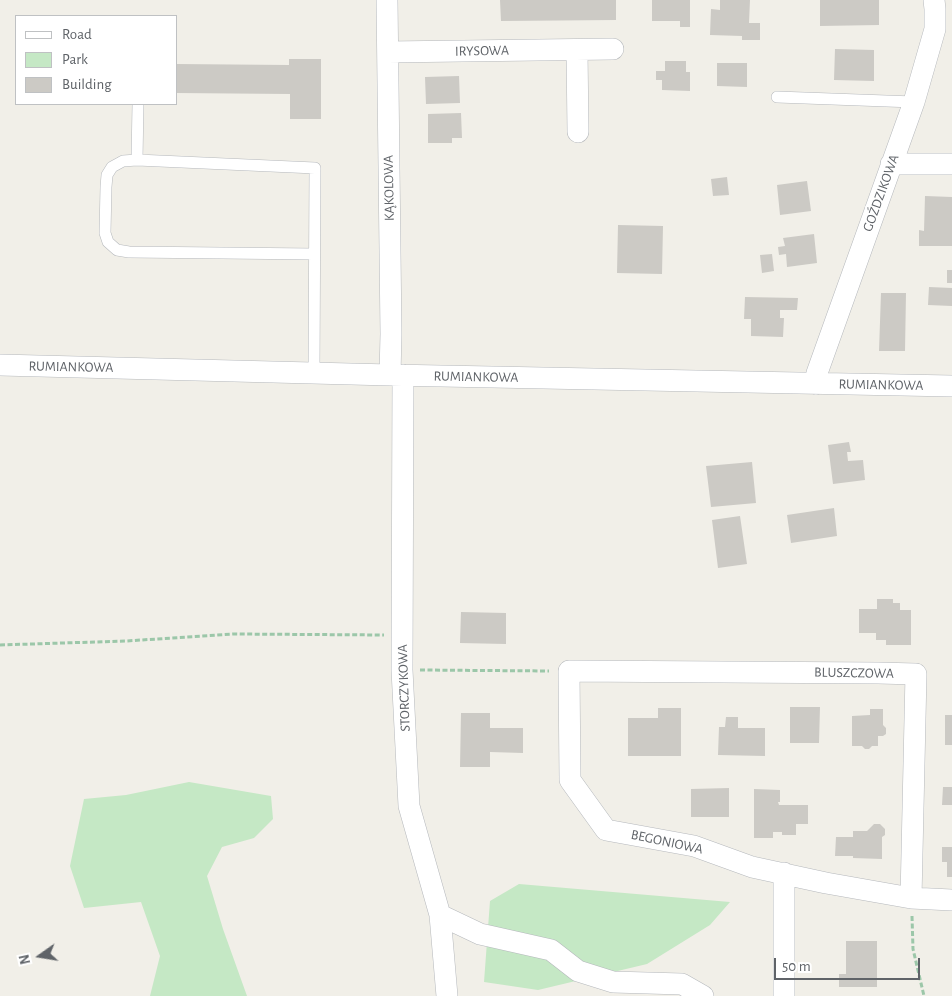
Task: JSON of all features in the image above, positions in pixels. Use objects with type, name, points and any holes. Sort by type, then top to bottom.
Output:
[{"type":"street","name":"KĄKOLOWA","points":[[388,0],[391,334],[397,375]]},
{"type":"street","name":"GOŹDZIKOWA","points":[[816,384],[817,373],[891,164],[944,29],[935,9],[934,0]]},
{"type":"street","name":"IRYSOWA","points":[[388,52],[614,49]]},
{"type":"street","points":[[577,50],[578,132]]},
{"type":"street","points":[[891,164],[952,164]]},
{"type":"street","name":"RUMIANKOWA","points":[[0,365],[952,386]]},
{"type":"street","name":"STORCZYKOWA","points":[[397,375],[402,670],[409,806],[440,915],[447,996]]},
{"type":"street","name":"BEGONIOWA","points":[[569,671],[570,780],[606,830],[694,846],[752,868],[826,883],[911,898],[952,900]]},
{"type":"street","name":"BLUSZCZOWA","points":[[569,671],[916,674],[911,898]]},
{"type":"street","points":[[784,873],[784,996]]},
{"type":"street","points":[[440,915],[480,934],[551,950],[578,971],[613,982],[682,984],[703,996]]},
{"type":"lane","points":[[777,97],[914,102]]},
{"type":"lane","points":[[137,160],[138,105]]},
{"type":"lane","points":[[314,254],[129,252],[117,250],[108,242],[105,233],[107,175],[112,167],[123,160],[315,168],[314,373]]},
{"type":"path","points":[[0,645],[126,641],[234,634],[402,635]]},
{"type":"path","points":[[402,670],[569,671]]},
{"type":"path","points":[[911,898],[913,949],[924,996]]},
{"type":"green space","points":[[189,782],[271,796],[273,819],[254,838],[222,847],[207,876],[223,929],[247,996],[150,996],[160,956],[141,902],[84,908],[70,866],[84,799],[126,795]]},
{"type":"green space","points":[[519,884],[730,902],[710,925],[647,964],[538,990],[484,982],[490,901]]},
{"type":"building","points":[[500,0],[616,0],[616,20],[501,21]]},
{"type":"building","points":[[652,0],[690,0],[690,27],[680,27],[680,21],[652,21]]},
{"type":"building","points":[[720,0],[750,0],[749,23],[760,23],[760,40],[742,40],[742,36],[710,35],[711,9],[720,10]]},
{"type":"building","points":[[820,0],[879,0],[879,25],[820,26]]},
{"type":"building","points":[[835,49],[874,50],[874,81],[834,80]]},
{"type":"building","points":[[289,59],[321,59],[321,119],[290,119],[290,94],[178,93],[178,64],[289,65]]},
{"type":"building","points":[[665,61],[686,61],[686,72],[690,72],[690,91],[662,90],[662,80],[656,80],[656,71],[665,71]]},
{"type":"building","points":[[717,63],[747,63],[747,87],[717,86]]},
{"type":"building","points":[[459,76],[460,103],[426,104],[425,77]]},
{"type":"building","points":[[461,113],[462,138],[452,138],[452,143],[428,143],[428,114]]},
{"type":"building","points":[[727,177],[729,195],[713,196],[711,179]]},
{"type":"building","points":[[807,181],[811,211],[780,215],[777,185]]},
{"type":"building","points":[[925,196],[952,197],[952,246],[919,246],[919,230],[924,231]]},
{"type":"building","points":[[618,225],[663,226],[662,274],[617,273]]},
{"type":"building","points":[[814,234],[817,263],[787,267],[786,254],[779,255],[778,247],[785,246],[783,238]]},
{"type":"building","points":[[772,254],[774,271],[762,273],[760,255]]},
{"type":"building","points":[[947,270],[952,270],[952,283],[947,283]]},
{"type":"building","points":[[929,287],[952,288],[952,306],[928,305]]},
{"type":"building","points":[[881,293],[906,293],[905,351],[879,351]]},
{"type":"building","points":[[745,297],[798,298],[797,310],[780,310],[780,318],[784,318],[783,337],[751,336],[751,319],[744,319]]},
{"type":"building","points":[[849,442],[851,452],[847,452],[848,461],[863,460],[865,480],[833,484],[828,445]]},
{"type":"building","points":[[752,462],[756,503],[711,507],[706,466]]},
{"type":"building","points":[[834,508],[837,536],[791,543],[787,515]]},
{"type":"building","points":[[740,516],[747,564],[718,568],[712,520]]},
{"type":"building","points":[[877,599],[893,599],[893,603],[900,603],[900,610],[911,610],[911,645],[886,645],[886,640],[876,640],[876,633],[859,633],[859,609],[877,609]]},
{"type":"building","points":[[461,612],[506,613],[506,644],[460,643]]},
{"type":"building","points":[[790,707],[820,707],[819,743],[790,743]]},
{"type":"building","points":[[658,708],[681,708],[681,756],[628,756],[628,718],[658,718]]},
{"type":"building","points":[[870,709],[883,709],[883,725],[886,728],[886,734],[878,736],[878,746],[865,749],[862,746],[852,746],[852,716],[870,715]]},
{"type":"building","points":[[461,713],[490,713],[490,728],[523,728],[523,753],[490,752],[490,767],[460,767]]},
{"type":"building","points":[[945,715],[952,715],[952,745],[945,745]]},
{"type":"building","points":[[726,717],[738,717],[738,728],[765,728],[765,756],[718,755],[719,727],[725,727]]},
{"type":"building","points":[[943,787],[952,787],[952,805],[942,805]]},
{"type":"building","points":[[729,788],[729,817],[691,817],[691,789]]},
{"type":"building","points":[[754,789],[780,790],[779,805],[808,805],[808,824],[796,824],[796,835],[782,835],[782,832],[773,832],[773,838],[754,838]]},
{"type":"building","points":[[874,824],[880,824],[885,829],[885,835],[882,837],[882,859],[835,856],[836,837],[853,837],[853,831],[867,831]]},
{"type":"building","points":[[942,847],[952,847],[952,877],[947,877],[947,862],[942,862]]},
{"type":"building","points":[[846,941],[877,941],[877,987],[839,987],[839,974],[846,974]]}]
